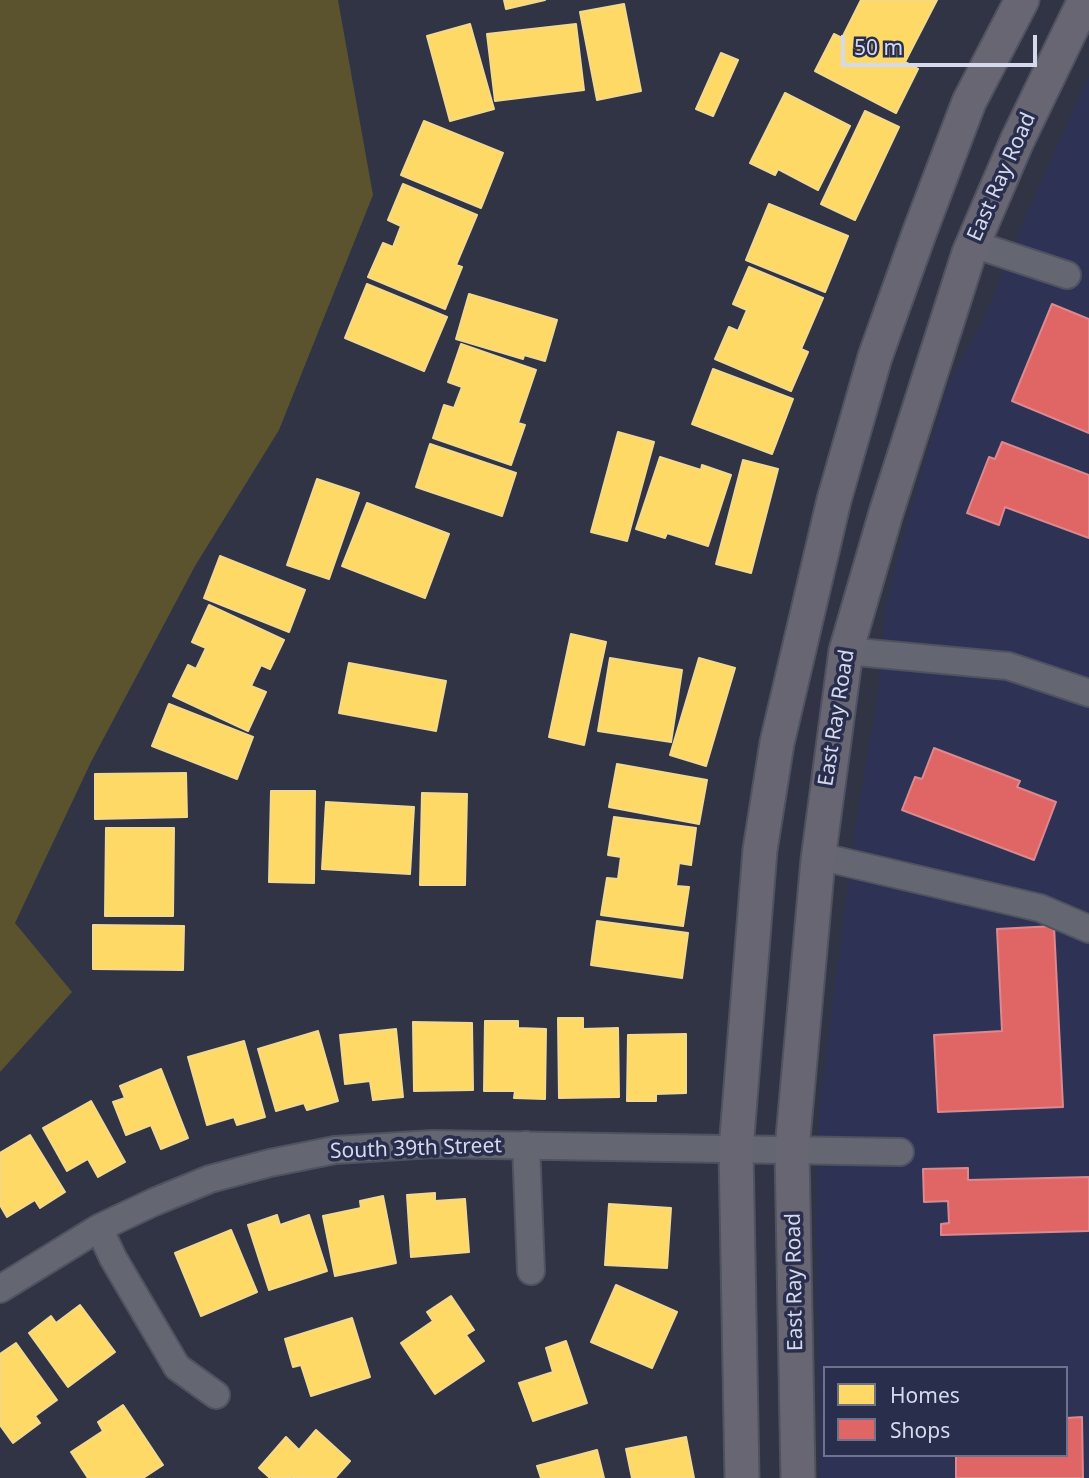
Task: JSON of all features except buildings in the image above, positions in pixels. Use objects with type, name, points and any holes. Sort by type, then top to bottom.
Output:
[{"type":"main road","points":[[743,1478],[736,1149],[760,850],[777,743],[834,500],[875,357],[969,102],[1022,0]]},
{"type":"main road","name":"East Ray Road","points":[[798,1478],[792,1149],[818,856],[846,651],[886,513],[973,244],[1017,141],[1086,0]]},
{"type":"street","points":[[973,244],[1067,275]]},
{"type":"street","points":[[846,651],[1008,667],[1089,693]]},
{"type":"street","points":[[818,856],[1040,908],[1089,929]]},
{"type":"street","name":"South 39th Street","points":[[0,1289],[99,1228],[210,1180],[270,1163],[334,1150],[433,1144],[900,1152]]},
{"type":"street","name":"South 39th Street","points":[[526,1145],[531,1271]]},
{"type":"street","points":[[99,1228],[113,1258],[177,1367],[216,1395]]},
{"type":"shaded area","points":[[0,0],[338,0],[373,195],[279,430],[195,566],[91,762],[15,923],[72,992],[0,1072]]},
{"type":"shaded area","points":[[1089,76],[1089,1478],[820,1478],[816,1230],[819,1110],[856,824],[878,694],[885,610],[947,387],[985,316]]}]
